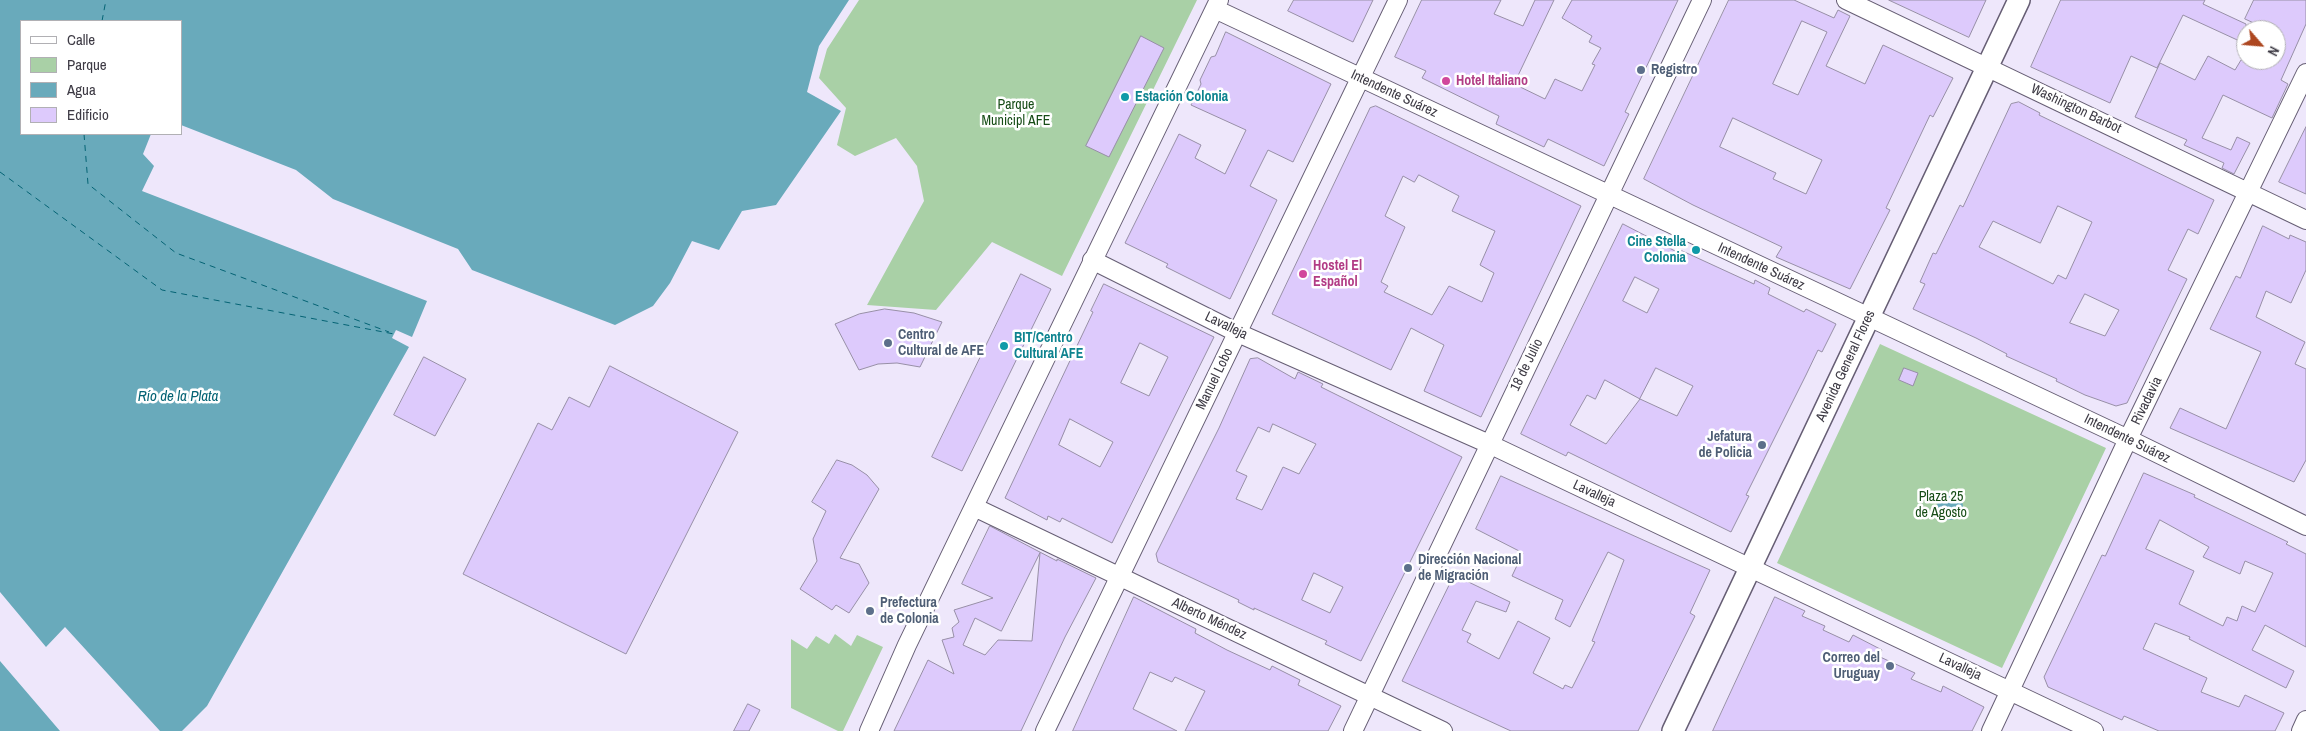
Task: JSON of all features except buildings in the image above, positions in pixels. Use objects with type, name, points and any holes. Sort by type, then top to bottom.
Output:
[{"type":"street","name":"Manuel Lobo","points":[[1045,731],[1362,79],[1398,0]]},
{"type":"street","name":"18 de Julio","points":[[1353,731],[1702,0]]},
{"type":"street","name":"Washington Barbot","points":[[1846,0],[2306,220]]},
{"type":"street","name":"Avenida General Flores","points":[[1673,731],[2019,0]]},
{"type":"street","name":"Intendente Suárez","points":[[1217,4],[1362,79],[1869,317],[2306,526]]},
{"type":"street","points":[[869,728],[1092,260],[1217,4]]},
{"type":"street","name":"Rivadavia","points":[[1991,731],[2128,440],[2306,73]]},
{"type":"street","name":"Lavalleja","points":[[1092,260],[1238,332],[1490,444],[2094,731]]},
{"type":"street","name":"Alberto Méndez","points":[[974,507],[1444,731]]},
{"type":"street","points":[[2301,731],[2306,720]]},
{"type":"green space","name":"Parque Municipl AFE","points":[[859,0],[1197,0],[1062,276],[992,242],[936,310],[867,305],[924,201],[917,166],[896,138],[855,156],[837,145],[846,108],[819,78],[827,49]]},
{"type":"green space","name":"Plaza 25 de Agosto","points":[[1880,344],[2106,448],[2002,668],[1777,563]]},
{"type":"green space","points":[[835,634],[851,646],[857,635],[883,647],[843,731],[838,731],[791,708],[791,639],[807,649],[816,636],[829,644]]},
{"type":"water","name":"Río de la Plata","points":[[0,0],[849,0],[819,46],[807,92],[841,111],[776,205],[742,211],[719,250],[692,241],[670,283],[653,306],[615,325],[472,270],[458,249],[333,199],[296,170],[182,125],[182,20],[20,20],[20,135],[151,135],[143,154],[154,166],[142,191],[427,301],[412,337],[396,330],[392,338],[409,347],[207,706],[182,731],[160,731],[65,627],[46,647],[0,592]]},
{"type":"water","points":[[1950,494],[1959,498],[1963,507],[1959,516],[1950,520],[1941,516],[1937,507],[1941,498]]},
{"type":"water","points":[[0,661],[60,731],[0,731]]},
{"type":"ferry route","points":[[102,20],[106,0]]},
{"type":"ferry route","points":[[84,135],[88,184],[176,253],[389,332]]},
{"type":"ferry route","points":[[0,172],[162,290],[394,334]]},
{"type":"place","name":"Registro","points":[[1641,70]]},
{"type":"place","name":"Hotel Italiano","points":[[1446,81]]},
{"type":"place","name":"Estación Colonia","points":[[1125,97]]},
{"type":"place","name":"Cine Stella Colonia","points":[[1696,250]]},
{"type":"place","name":"Hostel El Español","points":[[1303,274]]},
{"type":"place","name":"Centro Cultural de AFE","points":[[888,343]]},
{"type":"place","name":"BIT/Centro Cultural AFE","points":[[1004,346]]},
{"type":"place","name":"Jefatura de Policia","points":[[1762,445]]},
{"type":"place","name":"Dirección Nacional de Migración","points":[[1408,568]]},
{"type":"place","name":"Prefectura de Colonia","points":[[870,611]]},
{"type":"place","name":"Correo del Uruguay","points":[[1890,666]]}]
